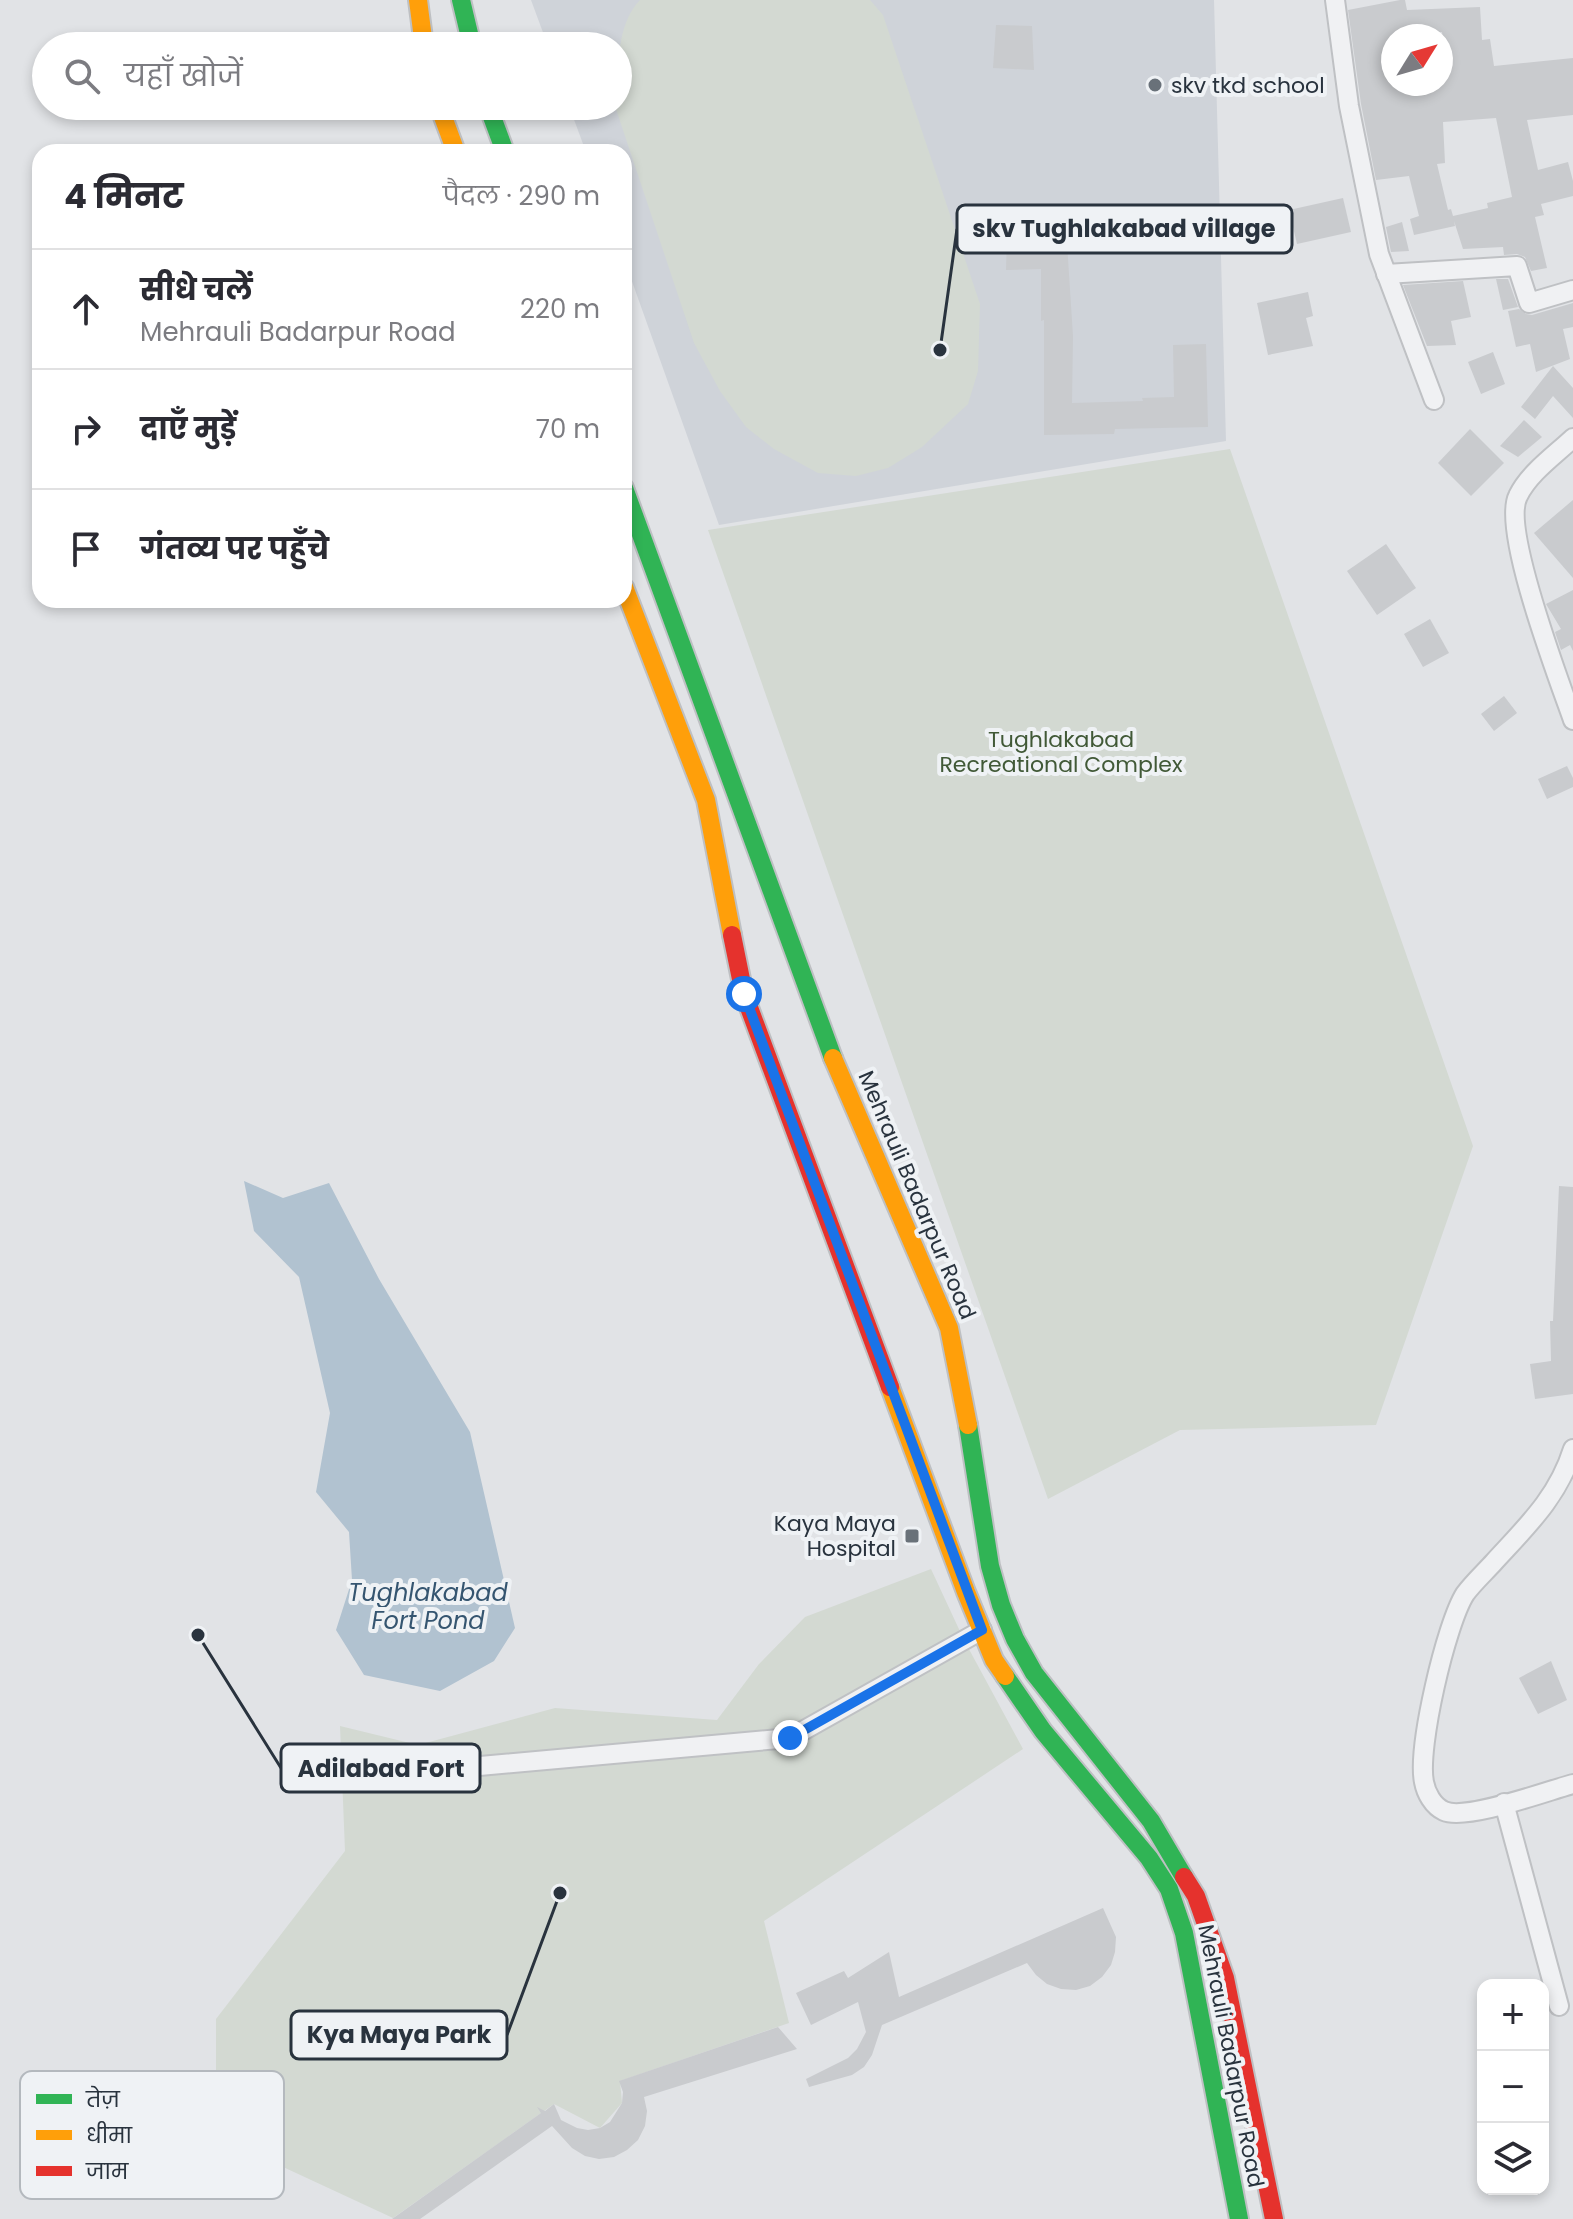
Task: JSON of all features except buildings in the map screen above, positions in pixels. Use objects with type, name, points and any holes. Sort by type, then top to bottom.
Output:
[{"type":"main road","points":[[418,0],[422,32]]},
{"type":"main road","points":[[461,0],[469,32]]},
{"type":"main road","points":[[444,120],[453,144]]},
{"type":"main road","points":[[493,120],[502,144]]},
{"type":"main road","name":"Mehrauli Badarpur Road","points":[[632,510],[825,1040],[949,1328],[960,1375],[990,1566],[1011,1628],[1034,1673],[1151,1821],[1196,1896],[1225,1978],[1274,2219]]},
{"type":"main road","name":"Mehrauli Badarpur Road","points":[[632,608],[706,800],[744,994],[994,1660],[1043,1731],[1149,1858],[1169,1889],[1184,1933],[1239,2219]]},
{"type":"street","points":[[1335,0],[1362,183],[1379,254],[1434,400]]},
{"type":"street","points":[[1386,274],[1517,266],[1529,303],[1573,290]]},
{"type":"street","points":[[1573,438],[1529,480],[1518,496],[1513,521],[1540,630],[1573,720]]},
{"type":"street","points":[[1573,1449],[1554,1494],[1465,1594],[1437,1673],[1422,1766],[1430,1799],[1442,1810],[1456,1814],[1573,1784]]},
{"type":"street","points":[[392,1774],[790,1738],[982,1630]]},
{"type":"street","points":[[1504,1803],[1559,2006]]},
{"type":"shaded area","points":[[531,0],[1214,0],[1226,441],[719,525],[632,281],[632,144],[583,144],[574,120],[632,120],[632,32],[543,32]]},
{"type":"green space","points":[[640,0],[870,0],[883,15],[980,304],[978,371],[968,404],[922,447],[888,468],[856,476],[818,473],[774,449],[746,427],[720,391],[694,343],[632,157],[632,144],[628,144],[620,120],[632,120],[632,32],[623,32]]},
{"type":"green space","name":"Tughlakabad Recreational Complex","points":[[1230,449],[1473,1146],[1376,1425],[1180,1430],[1048,1499],[708,530]]},
{"type":"green space","points":[[931,1569],[964,1640],[1023,1749],[764,1921],[789,2023],[620,2081],[622,2103],[600,2128],[554,2104],[393,2218],[284,2168],[284,2071],[216,2071],[216,2019],[345,1851],[340,1726],[418,1745],[555,1708],[717,1720],[759,1664],[805,1617]]},
{"type":"water","name":"Tughlakabad Fort Pond","points":[[244,1181],[283,1198],[329,1183],[379,1279],[470,1432],[515,1628],[494,1661],[440,1691],[364,1675],[336,1630],[352,1580],[349,1532],[316,1492],[330,1413],[299,1277],[254,1231]]},
{"type":"traffic: fast","points":[[461,0],[469,32]]},
{"type":"traffic: fast","points":[[493,120],[502,144]]},
{"type":"traffic: fast","points":[[632,510],[833,1058]]},
{"type":"traffic: fast","points":[[968,1425],[990,1566],[1015,1639],[1034,1673],[1151,1821],[1184,1877]]},
{"type":"traffic: fast","points":[[1005,1676],[1043,1731],[1149,1858],[1169,1889],[1184,1933],[1239,2219]]},
{"type":"traffic: slow","points":[[418,0],[422,32]]},
{"type":"traffic: slow","points":[[444,120],[453,144]]},
{"type":"traffic: slow","points":[[632,608],[706,800],[732,935]]},
{"type":"traffic: slow","points":[[833,1058],[949,1328],[968,1425]]},
{"type":"traffic: slow","points":[[890,1387],[966,1592],[994,1660],[1005,1676]]},
{"type":"traffic: jam","points":[[732,935],[744,994],[890,1387]]},
{"type":"traffic: jam","points":[[1184,1877],[1196,1896],[1225,1978],[1274,2219]]},
{"type":"place","name":"skv tkd school","points":[[1155,85]]},
{"type":"place","name":"skv Tughlakabad village","points":[[940,350]]},
{"type":"place","name":"Kaya Maya Hospital","points":[[912,1536]]},
{"type":"place","name":"Adilabad Fort","points":[[198,1635]]},
{"type":"place","name":"Kya Maya Park","points":[[560,1893]]},
{"type":"route","points":[[744,994],[982,1630],[790,1738]]}]
